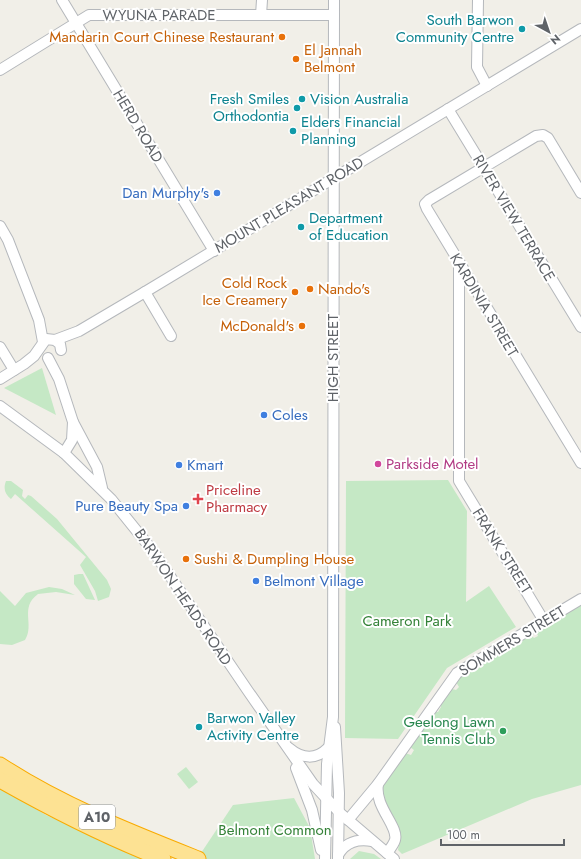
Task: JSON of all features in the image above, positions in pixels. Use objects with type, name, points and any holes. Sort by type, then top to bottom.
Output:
[{"type":"highway","name":"A10","points":[[0,765],[49,794],[91,814],[198,859]]},
{"type":"highway","name":"A10","points":[[0,780],[79,823],[163,859]]},
{"type":"street","name":"HERD ROAD","points":[[62,0],[214,251]]},
{"type":"street","points":[[261,15],[262,0]]},
{"type":"street","name":"HIGH STREET","points":[[324,859],[328,748],[333,717],[334,0]]},
{"type":"street","points":[[478,0],[477,67],[486,86]]},
{"type":"street","name":"WYUNA PARADE","points":[[0,70],[89,15],[334,15]]},
{"type":"street","name":"MOUNT PLEASANT ROAD","points":[[0,379],[24,364],[48,342],[79,331],[146,292],[581,29]]},
{"type":"street","name":"RIVER VIEW TERRACE","points":[[448,109],[581,327]]},
{"type":"street","points":[[483,167],[536,136],[543,135],[548,138],[581,193]]},
{"type":"street","name":"KARDINIA STREET","points":[[483,167],[429,200],[425,204],[459,265],[581,463]]},
{"type":"street","points":[[1,228],[8,240],[48,342]]},
{"type":"street","name":"FRANK STREET","points":[[459,265],[459,481],[544,621]]},
{"type":"street","points":[[146,292],[171,336]]},
{"type":"street","name":"MOUNT PLEASANT ROAD","points":[[24,364],[47,358],[52,359],[79,331]]},
{"type":"street","points":[[48,342],[60,344],[59,379]]},
{"type":"street","points":[[48,342],[42,353],[47,358],[59,379],[73,422],[97,467],[102,488]]},
{"type":"street","points":[[0,346],[14,370]]},
{"type":"street","name":"BARWON HEADS ROAD","points":[[0,406],[64,453],[102,488],[130,520],[153,551],[283,743],[327,800],[340,813],[391,856]]},
{"type":"street","points":[[64,453],[72,440],[73,422]]},
{"type":"street","name":"SOMMERS STREET","points":[[348,820],[378,784],[457,673],[581,599]]},
{"type":"street","name":"HIGH STREET","points":[[333,717],[337,742],[340,813],[338,857]]},
{"type":"street","points":[[283,743],[294,752],[311,758],[319,756],[328,748]]},
{"type":"street","points":[[283,743],[300,776],[311,804],[324,859]]},
{"type":"street","points":[[378,784],[377,793],[380,805],[396,833],[391,856]]},
{"type":"street","points":[[338,857],[342,848],[349,843],[358,840],[372,841]]},
{"type":"green space","points":[[42,368],[56,415],[4,388]]},
{"type":"green space","name":"Cameron Park","points":[[448,480],[467,511],[466,602],[489,586],[516,627],[447,668],[398,739],[345,738],[346,481]]},
{"type":"green space","points":[[6,481],[11,481],[23,490],[22,496],[25,499],[28,495],[31,496],[57,519],[107,580],[111,589],[109,597],[98,601],[95,591],[80,565],[86,557],[15,494],[11,499],[6,493]]},
{"type":"green space","points":[[83,574],[95,600],[86,599],[74,584],[74,575]]},
{"type":"green space","points":[[49,587],[62,589],[75,595],[56,592],[38,594],[32,599],[29,605],[29,628],[25,640],[12,645],[0,644],[0,591],[15,606],[26,593]]},
{"type":"green space","name":"Geelong Lawn Tennis Club","points":[[581,604],[581,785],[532,799],[402,854],[398,850],[400,837],[399,831],[381,795],[382,789],[390,773],[405,753],[411,755],[414,750],[410,747],[434,712],[438,712],[441,707],[440,703],[452,689],[456,690],[459,687],[456,682],[461,677],[530,634],[534,638],[538,636],[536,631]]},
{"type":"green space","points":[[186,767],[198,782],[189,789],[177,774]]},
{"type":"green space","points":[[0,788],[46,815],[149,859],[0,859]]},
{"type":"green space","name":"Belmont Common","points":[[294,798],[310,828],[315,859],[197,859],[233,805]]},
{"type":"green space","points":[[359,851],[374,854],[381,859],[350,859]]},
{"type":"place","name":"South Barwon Community Centre","points":[[522,29]]},
{"type":"place","name":"Mandarin Court Chinese Restaurant","points":[[282,37]]},
{"type":"place","name":"El Jannah Belmont","points":[[296,59]]},
{"type":"place","name":"Vision Australia","points":[[302,99]]},
{"type":"place","name":"Fresh Smiles Orthodontia","points":[[297,108]]},
{"type":"place","name":"Elders Financial Planning","points":[[293,131]]},
{"type":"place","name":"Dan Murphy's","points":[[217,193]]},
{"type":"place","name":"Department of Education","points":[[301,227]]},
{"type":"place","name":"Nando's","points":[[310,289]]},
{"type":"place","name":"Cold Rock Ice Creamery","points":[[295,292]]},
{"type":"place","name":"McDonald's","points":[[302,326]]},
{"type":"place","name":"Coles","points":[[264,415]]},
{"type":"place","name":"Parkside Motel","points":[[378,464]]},
{"type":"place","name":"Kmart","points":[[179,465]]},
{"type":"place","name":"Priceline Pharmacy","points":[[198,499]]},
{"type":"place","name":"Pure Beauty Spa","points":[[186,506]]},
{"type":"place","name":"Sushi & Dumpling House","points":[[186,559]]},
{"type":"place","name":"Belmont Village","points":[[256,581]]},
{"type":"place","name":"Barwon Valley Activity Centre","points":[[199,727]]},
{"type":"place","name":"Geelong Lawn Tennis Club","points":[[503,731]]}]
